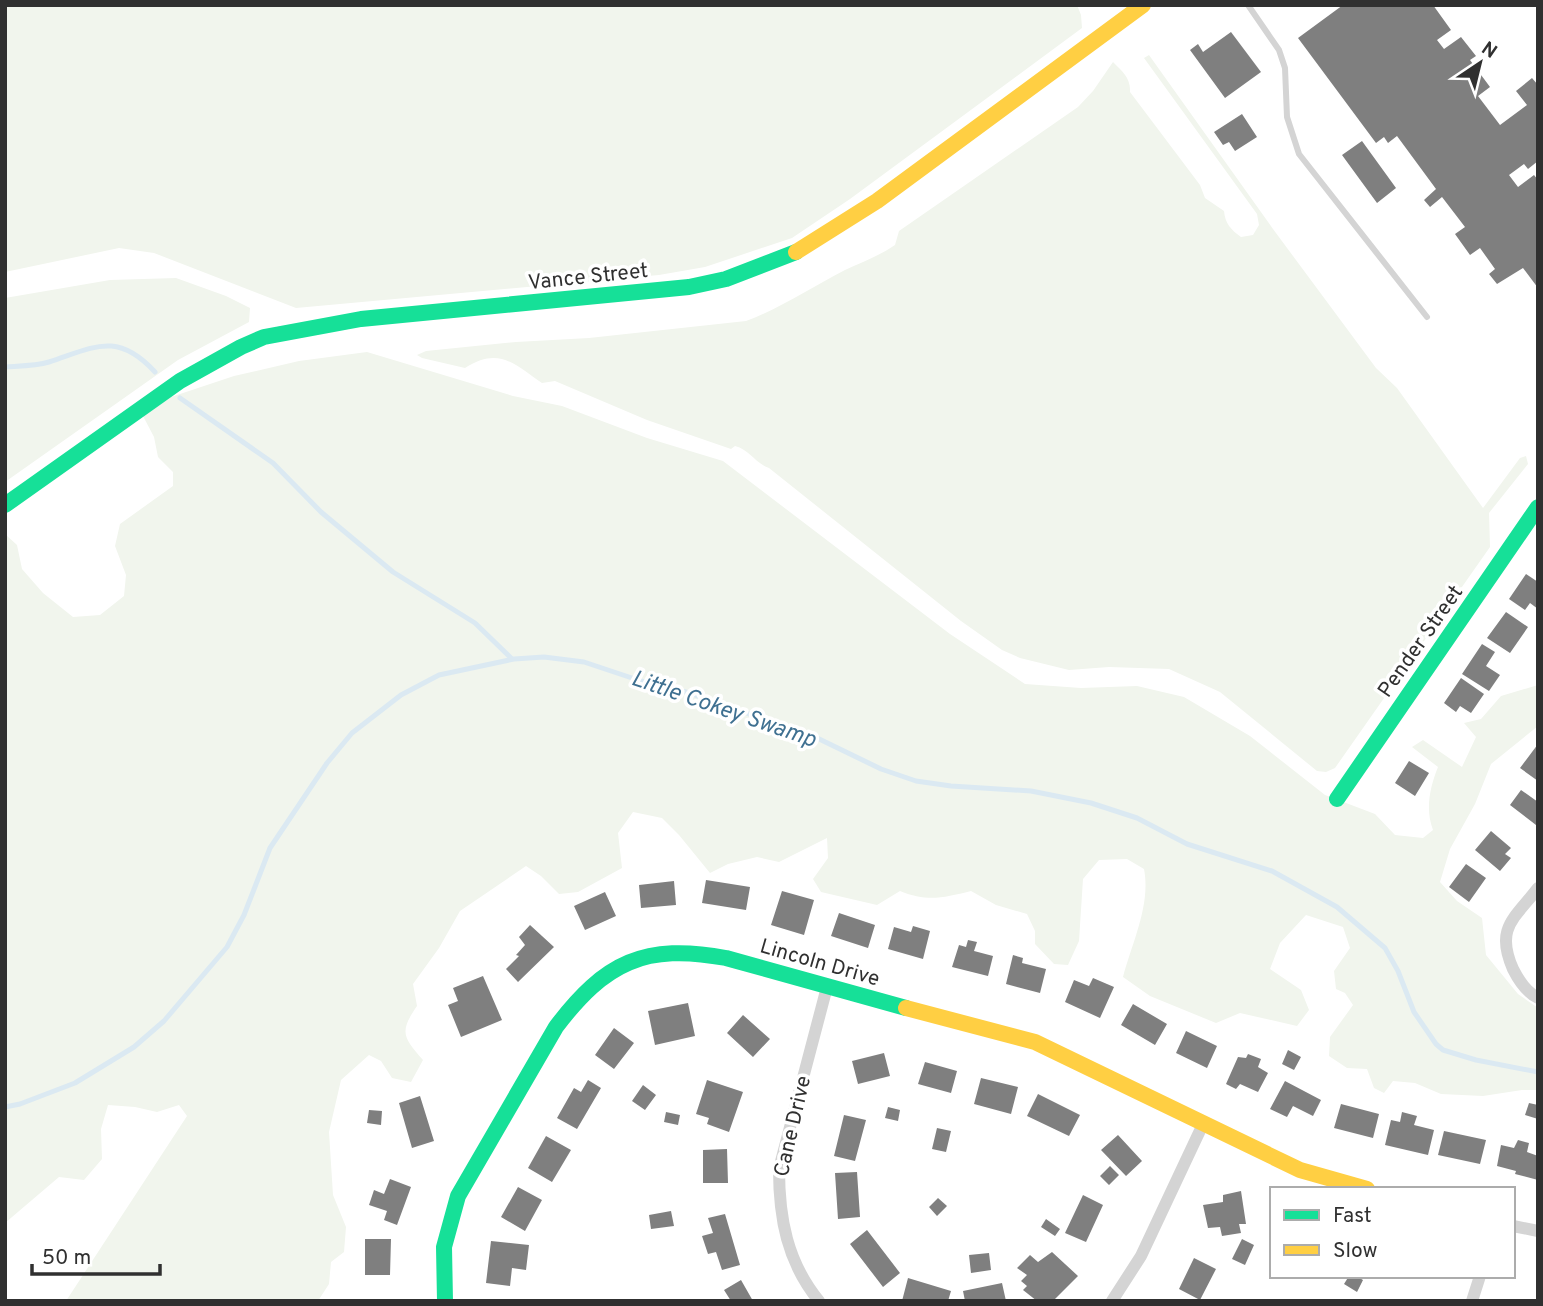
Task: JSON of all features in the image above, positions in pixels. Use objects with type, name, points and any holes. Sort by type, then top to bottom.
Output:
[{"type":"street","name":"Vance Street","points":[[5,505],[180,381],[241,346],[264,337],[361,319],[689,287],[726,279],[795,253],[877,201],[1143,5]]},
{"type":"street","name":"Pender Street","points":[[1337,799],[1538,507]]},
{"type":"street","points":[[1535,997],[1519,982],[1504,940],[1507,929],[1538,888]]},
{"type":"street","name":"Lincoln Drive","points":[[444,1301],[442,1250],[458,1196],[556,1027],[594,983],[615,968],[641,957],[669,953],[698,953],[726,958],[1035,1042],[1300,1170],[1360,1187]]},
{"type":"street","name":"Cane Drive","points":[[819,1301],[795,1262],[783,1230],[779,1169],[827,987]]},
{"type":"street","points":[[1112,1301],[1141,1256],[1204,1122]]},
{"type":"street","points":[[1515,1226],[1538,1231]]},
{"type":"street","points":[[1472,1301],[1478,1278]]},
{"type":"lane","points":[[1248,5],[1279,50],[1285,68],[1287,117],[1299,154],[1372,243],[1427,317]]},
{"type":"shaded area","points":[[5,5],[1077,5],[1082,28],[850,199],[792,238],[705,267],[659,275],[296,308],[154,253],[119,248],[5,272]]},
{"type":"shaded area","points":[[1149,55],[1273,229],[1376,368],[1397,388],[1483,508],[1520,458],[1526,456],[1528,464],[1489,513],[1490,547],[1335,768],[1326,772],[1317,771],[1220,692],[1169,669],[1109,667],[1069,670],[1020,658],[1002,650],[740,448],[735,446],[731,449],[647,420],[555,381],[542,383],[506,360],[487,358],[465,368],[417,355],[426,351],[589,338],[746,321],[759,316],[895,245],[899,231],[1078,107],[1113,62],[1127,79],[1130,92],[1200,185],[1205,198],[1224,211],[1227,223],[1237,234],[1241,237],[1253,235],[1259,225],[1257,214],[1144,58]]},
{"type":"shaded area","points":[[176,278],[226,296],[250,308],[249,322],[178,360],[5,482],[5,298],[110,280]]},
{"type":"shaded area","points":[[367,352],[513,396],[562,406],[647,438],[723,461],[950,634],[1025,684],[1081,688],[1137,686],[1184,697],[1250,736],[1325,795],[1375,814],[1395,835],[1423,838],[1433,830],[1429,814],[1430,798],[1438,767],[1412,747],[1423,740],[1462,767],[1476,737],[1464,723],[1481,719],[1501,696],[1538,685],[1538,726],[1491,764],[1475,804],[1450,849],[1440,882],[1457,901],[1482,918],[1486,955],[1518,994],[1538,1008],[1538,1090],[1483,1096],[1441,1094],[1415,1083],[1393,1081],[1384,1093],[1374,1088],[1367,1069],[1347,1068],[1329,1056],[1330,1037],[1353,1005],[1345,993],[1336,989],[1334,971],[1350,948],[1343,927],[1306,915],[1280,943],[1270,969],[1301,990],[1309,1010],[1297,1026],[1240,1013],[1216,1023],[1150,996],[1123,977],[1145,896],[1144,869],[1127,859],[1099,860],[1083,879],[1079,941],[1068,965],[1054,964],[1035,944],[1035,931],[1027,914],[996,905],[971,891],[935,898],[919,897],[900,891],[877,905],[821,892],[813,879],[828,858],[827,838],[779,862],[757,857],[728,864],[710,873],[662,818],[633,812],[618,833],[622,868],[578,892],[559,894],[526,866],[460,911],[439,948],[413,984],[417,1006],[408,1022],[406,1034],[411,1046],[423,1060],[411,1082],[392,1078],[381,1061],[369,1055],[341,1080],[329,1132],[333,1195],[346,1227],[344,1252],[331,1262],[329,1284],[318,1301],[66,1301],[187,1116],[179,1105],[157,1112],[108,1105],[101,1129],[102,1159],[84,1180],[59,1177],[5,1223],[5,534],[17,545],[22,569],[43,593],[73,617],[100,615],[124,596],[126,575],[115,546],[120,524],[173,486],[173,472],[158,457],[154,437],[143,416],[171,397],[234,376],[299,361]]},
{"type":"building","points":[[1343,5],[1433,5],[1451,30],[1437,40],[1444,49],[1461,37],[1476,56],[1470,60],[1490,87],[1478,96],[1500,125],[1527,105],[1516,91],[1532,78],[1538,85],[1538,161],[1528,169],[1524,164],[1509,175],[1518,187],[1534,175],[1538,180],[1538,288],[1523,268],[1497,284],[1489,274],[1495,269],[1480,248],[1470,255],[1455,234],[1465,227],[1442,197],[1430,207],[1424,200],[1436,189],[1397,136],[1388,143],[1384,137],[1376,143],[1298,38]]},
{"type":"building","points":[[1231,32],[1261,72],[1225,98],[1190,50],[1198,44],[1203,52]]},
{"type":"building","points":[[1242,114],[1257,137],[1235,151],[1229,142],[1223,145],[1214,132]]},
{"type":"building","points":[[1362,141],[1396,188],[1377,203],[1342,155]]},
{"type":"building","points":[[1526,574],[1538,582],[1538,609],[1530,603],[1525,610],[1509,599]]},
{"type":"building","points":[[1506,612],[1528,627],[1510,653],[1487,638]]},
{"type":"building","points":[[1482,644],[1495,652],[1486,666],[1500,675],[1489,691],[1462,674]]},
{"type":"building","points":[[1461,678],[1484,694],[1471,713],[1460,706],[1456,712],[1444,703]]},
{"type":"building","points":[[1538,744],[1538,781],[1520,768]]},
{"type":"building","points":[[1409,761],[1429,773],[1415,796],[1395,783]]},
{"type":"building","points":[[1521,790],[1538,802],[1536,825],[1510,805]]},
{"type":"building","points":[[1491,831],[1511,848],[1505,854],[1511,858],[1500,871],[1475,850]]},
{"type":"building","points":[[1466,864],[1486,878],[1469,902],[1449,887]]},
{"type":"building","points":[[706,880],[750,887],[746,910],[702,903]]},
{"type":"building","points":[[674,881],[676,905],[641,908],[639,885]]},
{"type":"building","points":[[782,891],[814,900],[804,935],[771,925]]},
{"type":"building","points":[[605,892],[616,916],[585,930],[574,906]]},
{"type":"building","points":[[839,913],[875,925],[868,948],[831,936]]},
{"type":"building","points":[[530,925],[554,947],[518,982],[506,969],[519,956],[516,955],[525,945],[519,937]]},
{"type":"building","points":[[913,926],[930,931],[923,959],[888,949],[894,927],[911,932]]},
{"type":"building","points":[[968,940],[977,942],[974,951],[993,956],[988,976],[952,967],[959,945],[966,947]]},
{"type":"building","points":[[1013,955],[1023,958],[1022,963],[1046,969],[1040,993],[1006,984]]},
{"type":"building","points":[[483,976],[502,1020],[461,1037],[448,1005],[458,1001],[453,988]]},
{"type":"building","points":[[1093,978],[1114,987],[1100,1018],[1065,1002],[1074,980],[1089,986]]},
{"type":"building","points":[[688,1003],[695,1036],[655,1045],[648,1011]]},
{"type":"building","points":[[1133,1004],[1167,1024],[1155,1045],[1121,1025]]},
{"type":"building","points":[[743,1015],[770,1039],[753,1057],[727,1033]]},
{"type":"building","points":[[614,1028],[634,1043],[614,1069],[595,1055]]},
{"type":"building","points":[[1186,1031],[1217,1046],[1207,1068],[1176,1053]]},
{"type":"building","points":[[1288,1050],[1301,1057],[1294,1070],[1282,1064]]},
{"type":"building","points":[[884,1053],[890,1076],[858,1084],[852,1061]]},
{"type":"building","points":[[1248,1054],[1261,1059],[1258,1067],[1268,1073],[1258,1092],[1240,1084],[1236,1089],[1226,1084],[1238,1057],[1246,1058]]},
{"type":"building","points":[[925,1062],[957,1071],[951,1093],[918,1084]]},
{"type":"building","points":[[981,1078],[1018,1087],[1011,1114],[974,1104]]},
{"type":"building","points":[[588,1080],[601,1088],[577,1129],[557,1118],[574,1088],[581,1092]]},
{"type":"building","points":[[707,1080],[743,1092],[729,1132],[707,1124],[709,1118],[696,1114]]},
{"type":"building","points":[[1285,1081],[1321,1100],[1313,1116],[1293,1106],[1287,1117],[1270,1109]]},
{"type":"building","points":[[643,1085],[656,1095],[645,1110],[632,1101]]},
{"type":"building","points":[[1038,1094],[1080,1115],[1069,1136],[1027,1116]]},
{"type":"building","points":[[420,1096],[434,1141],[412,1148],[399,1103]]},
{"type":"building","points":[[1529,1103],[1538,1105],[1538,1119],[1525,1115]]},
{"type":"building","points":[[1341,1104],[1379,1114],[1373,1138],[1334,1128]]},
{"type":"building","points":[[888,1107],[900,1110],[898,1121],[885,1118]]},
{"type":"building","points":[[369,1110],[382,1111],[381,1125],[367,1123]]},
{"type":"building","points":[[666,1112],[680,1115],[678,1125],[664,1122]]},
{"type":"building","points":[[1402,1112],[1417,1116],[1414,1125],[1434,1130],[1428,1155],[1385,1145],[1391,1120],[1400,1122]]},
{"type":"building","points":[[844,1115],[866,1120],[855,1161],[834,1156]]},
{"type":"building","points":[[937,1128],[951,1131],[946,1152],[932,1149]]},
{"type":"building","points":[[1444,1131],[1486,1140],[1480,1164],[1438,1155]]},
{"type":"building","points":[[1118,1135],[1142,1161],[1126,1176],[1101,1150]]},
{"type":"building","points":[[546,1136],[571,1150],[552,1182],[528,1168]]},
{"type":"building","points":[[1518,1140],[1529,1143],[1527,1152],[1538,1156],[1538,1180],[1497,1166],[1501,1145],[1514,1148]]},
{"type":"building","points":[[727,1149],[728,1183],[703,1183],[703,1150]]},
{"type":"building","points":[[1110,1166],[1119,1175],[1109,1185],[1100,1176]]},
{"type":"building","points":[[857,1172],[860,1217],[838,1219],[835,1173]]},
{"type":"building","points":[[390,1179],[411,1187],[397,1225],[384,1220],[387,1211],[369,1205],[374,1190],[384,1194]]},
{"type":"building","points":[[518,1187],[542,1200],[525,1231],[501,1217]]},
{"type":"building","points":[[1241,1191],[1246,1224],[1239,1224],[1241,1233],[1222,1236],[1220,1227],[1208,1228],[1203,1205],[1223,1202],[1223,1195]]},
{"type":"building","points":[[1083,1195],[1103,1205],[1086,1242],[1065,1233]]},
{"type":"building","points":[[938,1198],[947,1206],[937,1216],[929,1207]]},
{"type":"building","points":[[671,1211],[674,1226],[651,1229],[649,1215]]},
{"type":"building","points":[[725,1214],[740,1265],[722,1270],[716,1252],[708,1254],[702,1236],[713,1233],[708,1218]]},
{"type":"building","points":[[1046,1219],[1060,1229],[1055,1236],[1041,1227]]},
{"type":"building","points":[[867,1230],[900,1273],[883,1287],[850,1244]]},
{"type":"building","points":[[365,1239],[391,1239],[390,1275],[365,1275]]},
{"type":"building","points":[[1242,1239],[1254,1245],[1245,1265],[1232,1259]]},
{"type":"building","points":[[491,1241],[529,1245],[526,1270],[512,1268],[510,1286],[486,1283]]},
{"type":"building","points":[[1052,1252],[1078,1276],[1053,1301],[1037,1301],[1023,1290],[1027,1286],[1021,1281],[1027,1275],[1017,1268],[1030,1255],[1038,1262]]},
{"type":"building","points":[[989,1253],[991,1270],[971,1273],[969,1255]]},
{"type":"building","points":[[1194,1258],[1216,1269],[1200,1300],[1179,1289]]},
{"type":"building","points":[[908,1278],[951,1291],[948,1301],[902,1301]]},
{"type":"building","points":[[1348,1278],[1363,1280],[1357,1292],[1344,1284]]},
{"type":"building","points":[[741,1280],[753,1301],[731,1301],[724,1290]]},
{"type":"building","points":[[1002,1283],[1006,1301],[965,1301],[963,1291]]},
{"type":"waterway","points":[[5,367],[44,363],[105,346],[129,351],[155,372]]},
{"type":"waterway","points":[[180,398],[273,463],[321,512],[393,572],[475,623],[512,659]]},
{"type":"waterway","name":"Little Cokey Swamp","points":[[5,1107],[75,1083],[134,1047],[164,1021],[227,947],[244,915],[270,848],[327,763],[352,733],[401,695],[439,675],[514,659],[544,657],[584,662],[641,681],[686,692],[813,736],[881,769],[916,781],[1031,791],[1091,803],[1137,818],[1187,844],[1272,871],[1337,907],[1385,948],[1398,971],[1414,1012],[1443,1050],[1476,1060],[1538,1072]]},
{"type":"traffic: fast","points":[[5,505],[180,381],[264,337],[361,319],[689,287],[726,279],[796,252]]},
{"type":"traffic: fast","points":[[1337,799],[1538,507]]},
{"type":"traffic: fast","points":[[445,1301],[444,1247],[458,1196],[556,1027],[574,1005],[610,973],[629,962],[650,956],[697,954],[726,958],[906,1008]]},
{"type":"traffic: slow","points":[[796,252],[877,201],[1143,5]]},
{"type":"traffic: slow","points":[[906,1008],[1035,1042],[1300,1170],[1360,1187]]}]
